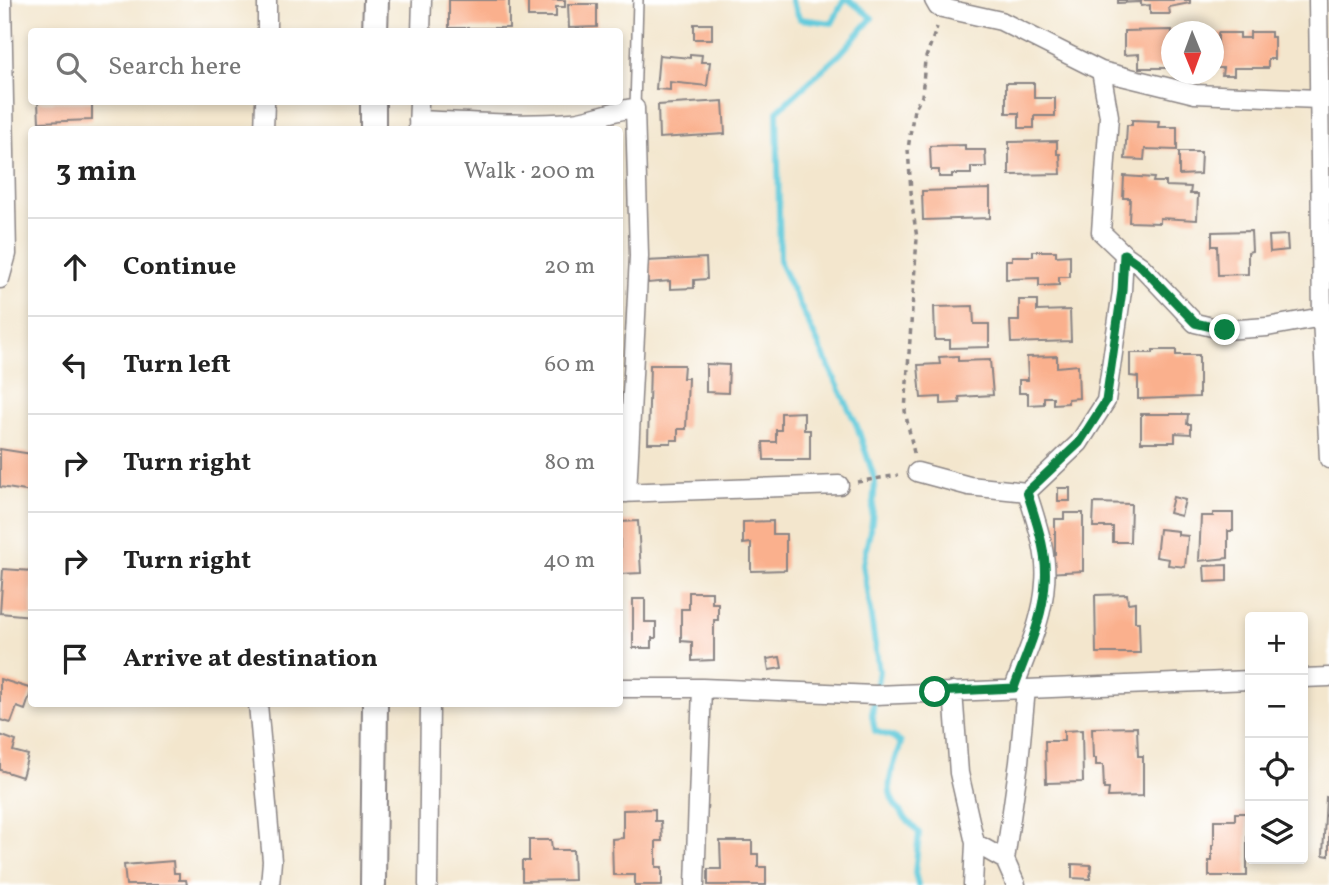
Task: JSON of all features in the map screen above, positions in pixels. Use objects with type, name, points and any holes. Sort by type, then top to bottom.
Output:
[{"type":"main road","points":[[375,28],[376,0]]},
{"type":"main road","points":[[373,105],[373,126]]},
{"type":"main road","points":[[373,885],[375,707]]},
{"type":"street","points":[[0,279],[7,254],[2,116],[2,0]]},
{"type":"street","points":[[267,0],[267,28]]},
{"type":"street","points":[[421,28],[422,0]]},
{"type":"street","points":[[1318,0],[1322,317],[1327,359],[1329,459]]},
{"type":"street","points":[[936,4],[1001,21],[1101,71],[1195,94],[1318,99]]},
{"type":"street","points":[[1101,71],[1109,116],[1101,232],[1141,266],[1195,323],[1225,330],[1267,327],[1322,317]]},
{"type":"street","points":[[264,126],[265,105]]},
{"type":"street","points":[[418,117],[519,124],[576,122],[620,109],[635,108],[639,256],[623,493],[839,485]]},
{"type":"street","points":[[917,472],[969,486],[1027,492],[1079,443],[1106,401],[1122,291],[1124,254]]},
{"type":"street","points":[[1016,885],[1005,860],[1019,762],[1020,689],[1046,581],[1040,534],[1027,492]]},
{"type":"street","points":[[1308,678],[1329,677]]},
{"type":"street","points":[[623,688],[702,688],[875,695],[1245,680]]},
{"type":"street","points":[[695,885],[702,688]]},
{"type":"street","points":[[953,691],[959,773],[975,843],[972,885]]},
{"type":"street","points":[[258,707],[272,861],[270,885]]},
{"type":"street","points":[[428,885],[430,707]]},
{"type":"street","points":[[975,843],[1005,860]]},
{"type":"lane","points":[[635,108],[638,0]]},
{"type":"path","points":[[839,485],[917,472],[905,411],[910,308],[917,238],[908,149],[914,109],[922,96],[925,60],[936,31],[936,4]]},
{"type":"building","points":[[449,0],[509,0],[509,28],[449,28]]},
{"type":"building","points":[[528,0],[565,0],[565,7],[556,7],[556,17],[528,17]]},
{"type":"building","points":[[1118,0],[1190,0],[1190,3],[1169,7],[1170,14],[1150,14],[1150,5],[1141,6],[1141,2],[1118,3]]},
{"type":"building","points":[[568,4],[597,4],[597,27],[569,28]]},
{"type":"building","points":[[694,24],[712,24],[712,39],[694,39]]},
{"type":"building","points":[[1161,30],[1161,68],[1139,68],[1139,54],[1124,55],[1124,31]]},
{"type":"building","points":[[1250,32],[1271,32],[1271,37],[1274,37],[1274,59],[1268,59],[1268,68],[1234,68],[1234,75],[1224,75],[1224,33],[1240,33],[1240,38],[1250,38]]},
{"type":"building","points":[[690,54],[702,55],[701,62],[710,62],[707,86],[670,82],[670,90],[656,89],[659,55],[690,58]]},
{"type":"building","points":[[1006,83],[1034,83],[1034,98],[1055,98],[1055,116],[1034,116],[1034,128],[1019,128],[1019,113],[1006,113]]},
{"type":"building","points":[[723,101],[725,134],[659,138],[658,105]]},
{"type":"building","points":[[38,105],[92,105],[92,120],[39,122]]},
{"type":"building","points":[[1132,120],[1159,121],[1158,127],[1177,127],[1177,150],[1145,149],[1144,160],[1125,159],[1127,125],[1132,125]]},
{"type":"building","points":[[1057,141],[1061,174],[1009,175],[1009,142]]},
{"type":"building","points":[[965,145],[965,150],[985,150],[986,167],[971,167],[971,174],[952,174],[952,177],[939,177],[939,170],[931,170],[930,146]]},
{"type":"building","points":[[1179,152],[1201,152],[1200,174],[1179,175]]},
{"type":"building","points":[[1124,176],[1154,178],[1153,182],[1166,182],[1166,186],[1191,187],[1190,194],[1198,194],[1197,220],[1160,218],[1160,223],[1129,222],[1130,198],[1123,198]]},
{"type":"building","points":[[990,189],[990,218],[923,220],[922,191]]},
{"type":"building","points":[[1251,231],[1252,251],[1248,252],[1248,274],[1218,275],[1217,246],[1212,246],[1212,232]]},
{"type":"building","points":[[1287,235],[1288,250],[1270,252],[1269,236]]},
{"type":"building","points":[[1033,251],[1056,251],[1056,256],[1070,255],[1070,277],[1059,277],[1059,285],[1039,286],[1039,278],[1006,279],[1006,260],[1012,260],[1012,256],[1033,256]]},
{"type":"building","points":[[706,258],[707,279],[694,280],[694,288],[670,289],[670,281],[648,283],[646,261]]},
{"type":"building","points":[[1019,300],[1037,300],[1037,311],[1070,310],[1071,341],[1011,343],[1010,321],[1019,321]]},
{"type":"building","points":[[973,306],[974,324],[989,324],[989,347],[950,348],[950,340],[935,340],[934,307]]},
{"type":"building","points":[[1153,350],[1176,350],[1176,355],[1199,355],[1199,397],[1138,399],[1138,377],[1130,376],[1130,353],[1153,353]]},
{"type":"building","points":[[958,356],[958,361],[990,360],[993,395],[959,397],[960,403],[941,404],[941,397],[921,398],[918,365],[940,364],[939,357]]},
{"type":"building","points":[[1057,356],[1057,367],[1078,365],[1079,398],[1068,399],[1068,403],[1053,404],[1053,397],[1044,397],[1044,404],[1028,405],[1028,393],[1019,393],[1019,380],[1028,380],[1027,357]]},
{"type":"building","points":[[706,364],[729,365],[728,393],[706,392]]},
{"type":"building","points":[[650,365],[684,365],[683,378],[688,378],[686,429],[678,429],[678,440],[671,440],[671,443],[648,443]]},
{"type":"building","points":[[804,412],[804,430],[810,430],[810,460],[764,460],[763,442],[776,442],[776,430],[781,430],[781,413]]},
{"type":"building","points":[[1141,414],[1188,414],[1187,424],[1191,424],[1191,434],[1175,433],[1175,442],[1141,442]]},
{"type":"building","points":[[0,449],[28,453],[28,491],[0,487]]},
{"type":"building","points":[[1058,488],[1070,488],[1070,501],[1058,501]]},
{"type":"building","points":[[1173,497],[1185,500],[1181,516],[1169,513]]},
{"type":"building","points":[[1094,503],[1131,504],[1130,542],[1113,542],[1113,527],[1093,527]]},
{"type":"building","points":[[1064,513],[1083,513],[1083,571],[1046,573],[1046,554],[1055,554],[1055,519],[1064,519]]},
{"type":"building","points":[[1213,513],[1233,513],[1233,531],[1228,531],[1228,558],[1199,561],[1201,516],[1213,516]]},
{"type":"building","points":[[638,521],[641,573],[623,574],[623,522]]},
{"type":"building","points":[[773,521],[773,534],[786,534],[786,570],[751,571],[751,543],[743,544],[743,522]]},
{"type":"building","points":[[1159,529],[1178,531],[1178,535],[1188,536],[1185,567],[1168,565],[1169,559],[1156,557]]},
{"type":"building","points":[[1227,565],[1227,581],[1205,582],[1204,566]]},
{"type":"building","points":[[3,569],[28,571],[28,616],[0,613]]},
{"type":"building","points":[[689,592],[712,592],[712,603],[718,603],[718,620],[714,620],[714,660],[692,661],[692,642],[681,641],[681,609],[689,609]]},
{"type":"building","points":[[1127,594],[1128,603],[1135,602],[1140,653],[1096,653],[1095,595]]},
{"type":"building","points":[[633,599],[645,599],[645,622],[656,622],[656,638],[652,638],[652,648],[633,648]]},
{"type":"building","points":[[780,657],[782,668],[769,670],[767,659]]},
{"type":"building","points":[[0,679],[28,688],[25,710],[17,707],[11,723],[0,720]]},
{"type":"building","points":[[1137,727],[1138,756],[1143,756],[1143,796],[1108,797],[1109,789],[1104,789],[1103,765],[1096,765],[1096,758],[1093,758],[1092,728]]},
{"type":"building","points":[[1082,730],[1083,782],[1046,783],[1045,741],[1064,741],[1064,731]]},
{"type":"building","points":[[0,735],[16,741],[13,751],[28,755],[22,777],[0,770]]},
{"type":"building","points":[[1326,797],[1329,798],[1329,856],[1323,855]]},
{"type":"building","points":[[655,809],[655,821],[661,821],[662,841],[656,841],[656,867],[662,867],[662,885],[635,885],[635,875],[613,875],[612,839],[623,838],[623,810]]},
{"type":"building","points":[[1235,813],[1245,813],[1247,876],[1209,876],[1209,861],[1212,861],[1214,845],[1214,820],[1235,820]]},
{"type":"building","points":[[529,840],[551,840],[552,850],[573,850],[574,880],[522,881],[522,861],[529,861]]},
{"type":"building","points":[[720,841],[752,841],[752,854],[758,854],[758,867],[766,867],[766,885],[708,885],[708,869],[721,869]]},
{"type":"building","points":[[173,861],[174,873],[179,873],[179,880],[186,880],[187,885],[126,885],[124,865]]},
{"type":"building","points":[[1072,864],[1091,865],[1090,879],[1072,878]]},
{"type":"waterway","points":[[791,0],[800,19],[832,23],[844,0]]},
{"type":"waterway","points":[[849,0],[872,18],[840,54],[777,111],[780,263],[857,426],[875,480],[872,521],[863,564],[879,671],[872,715],[875,731],[901,743],[892,773],[890,792],[899,810],[919,833],[915,873],[918,885]]},
{"type":"route","points":[[935,692],[1014,688],[1034,635],[1046,581],[1040,534],[1027,492],[1079,443],[1106,401],[1122,291],[1124,254],[1141,266],[1195,323],[1225,330]]}]
